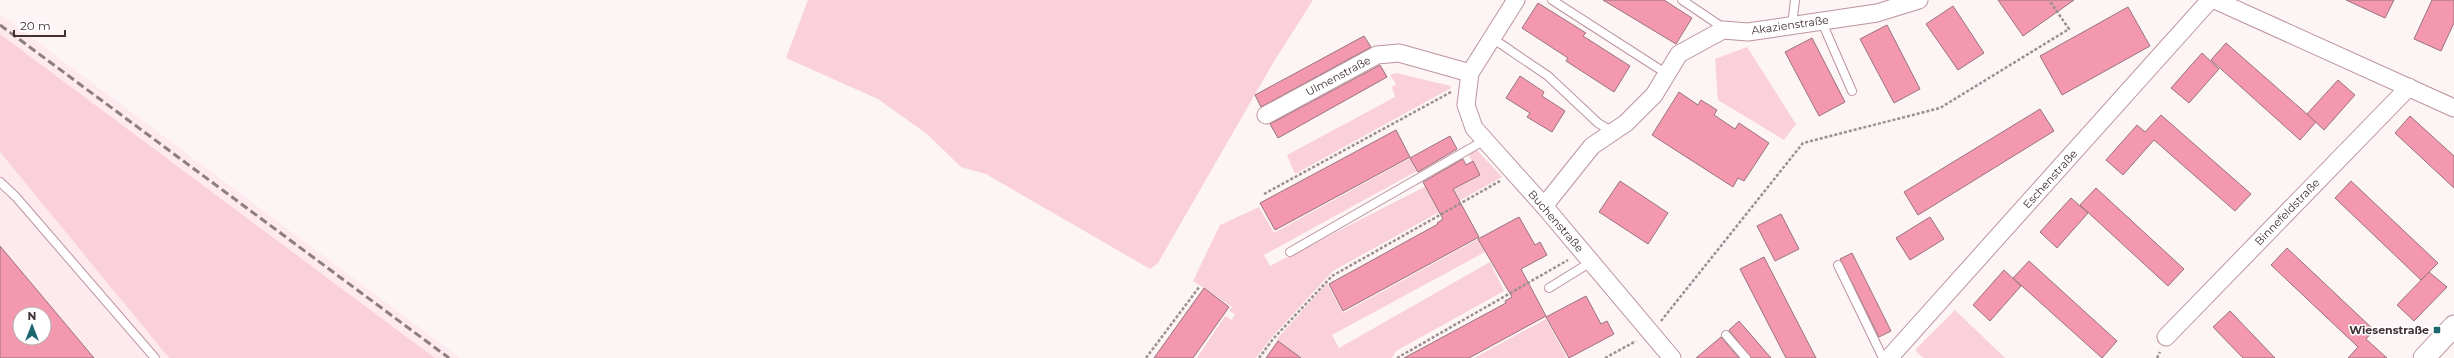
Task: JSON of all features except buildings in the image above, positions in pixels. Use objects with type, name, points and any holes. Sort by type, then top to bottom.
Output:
[{"type":"street","points":[[1470,73],[1516,0]]},
{"type":"street","name":"Akazienstraße","points":[[1544,206],[1592,146],[1626,124],[1654,95],[1678,54],[1723,30],[1748,32],[1821,20],[1877,13],[1919,0]]},
{"type":"street","name":"Eschenstraße","points":[[1889,358],[2210,0]]},
{"type":"street","points":[[2216,0],[2454,108]]},
{"type":"street","name":"Ulmenstraße","points":[[1266,115],[1377,55],[1399,53],[1470,73]]},
{"type":"street","name":"Buchenstraße","points":[[1470,73],[1466,105],[1474,128],[1544,206],[1672,358]]},
{"type":"street","name":"Binnefeldstraße","points":[[2166,337],[2409,87]]},
{"type":"street","points":[[2424,358],[2454,326]]},
{"type":"lane","points":[[1552,0],[1667,74]]},
{"type":"lane","points":[[1682,0],[1727,30]]},
{"type":"lane","points":[[1792,25],[1795,0]]},
{"type":"lane","points":[[1821,20],[1852,90]]},
{"type":"lane","points":[[1492,38],[1518,54],[1548,76],[1598,123],[1612,132]]},
{"type":"lane","points":[[1290,252],[1485,140]]},
{"type":"lane","points":[[0,182],[16,197],[155,358]]},
{"type":"lane","points":[[1549,288],[1586,256]]},
{"type":"lane","points":[[1838,265],[1883,358]]},
{"type":"lane","points":[[1726,335],[1746,358]]},
{"type":"path","points":[[1605,358],[1651,333],[1803,143],[1940,108],[2069,29],[2049,0]]},
{"type":"path","points":[[1264,194],[1450,92],[1468,93]]},
{"type":"path","points":[[1259,358],[1273,339],[1332,276],[1514,173]]},
{"type":"path","points":[[1397,358],[1586,256]]},
{"type":"path","points":[[1146,358],[1200,286]]},
{"type":"shaded area","points":[[808,0],[1313,0],[1273,63],[1158,263],[1150,269],[986,174],[961,167],[927,134],[878,99],[786,58]]},
{"type":"shaded area","points":[[0,14],[460,358],[435,358],[0,34]]},
{"type":"shaded area","points":[[0,34],[435,358],[169,358],[0,152]]},
{"type":"shaded area","points":[[1747,47],[1796,124],[1784,140],[1718,100],[1715,59]]},
{"type":"shaded area","points":[[1396,73],[1451,86],[1451,88],[1295,174],[1287,155],[1395,97],[1392,87],[1396,84],[1390,75]]},
{"type":"shaded area","points":[[1476,149],[1502,177],[1333,271],[1271,338],[1256,358],[1197,358],[1225,316],[1232,320],[1235,314],[1229,311],[1232,307],[1193,281],[1220,225],[1259,207],[1274,233],[1410,158],[1417,171],[1264,255],[1270,266],[1426,186],[1433,200],[1480,175],[1468,154]]},
{"type":"shaded area","points":[[0,152],[169,358],[0,358]]},
{"type":"shaded area","points":[[1478,239],[1485,252],[1332,335],[1339,348],[1490,262],[1504,291],[1396,351],[1392,358],[1301,358],[1276,340],[1327,283],[1343,313]]},
{"type":"shaded area","points":[[1955,310],[2005,358],[1923,358],[1915,350]]},
{"type":"shaded area","points":[[1546,319],[1567,358],[1474,358]]},
{"type":"railway","points":[[0,25],[449,358]]},
{"type":"place","name":"Wiesenstraße","points":[[2437,330]]}]
